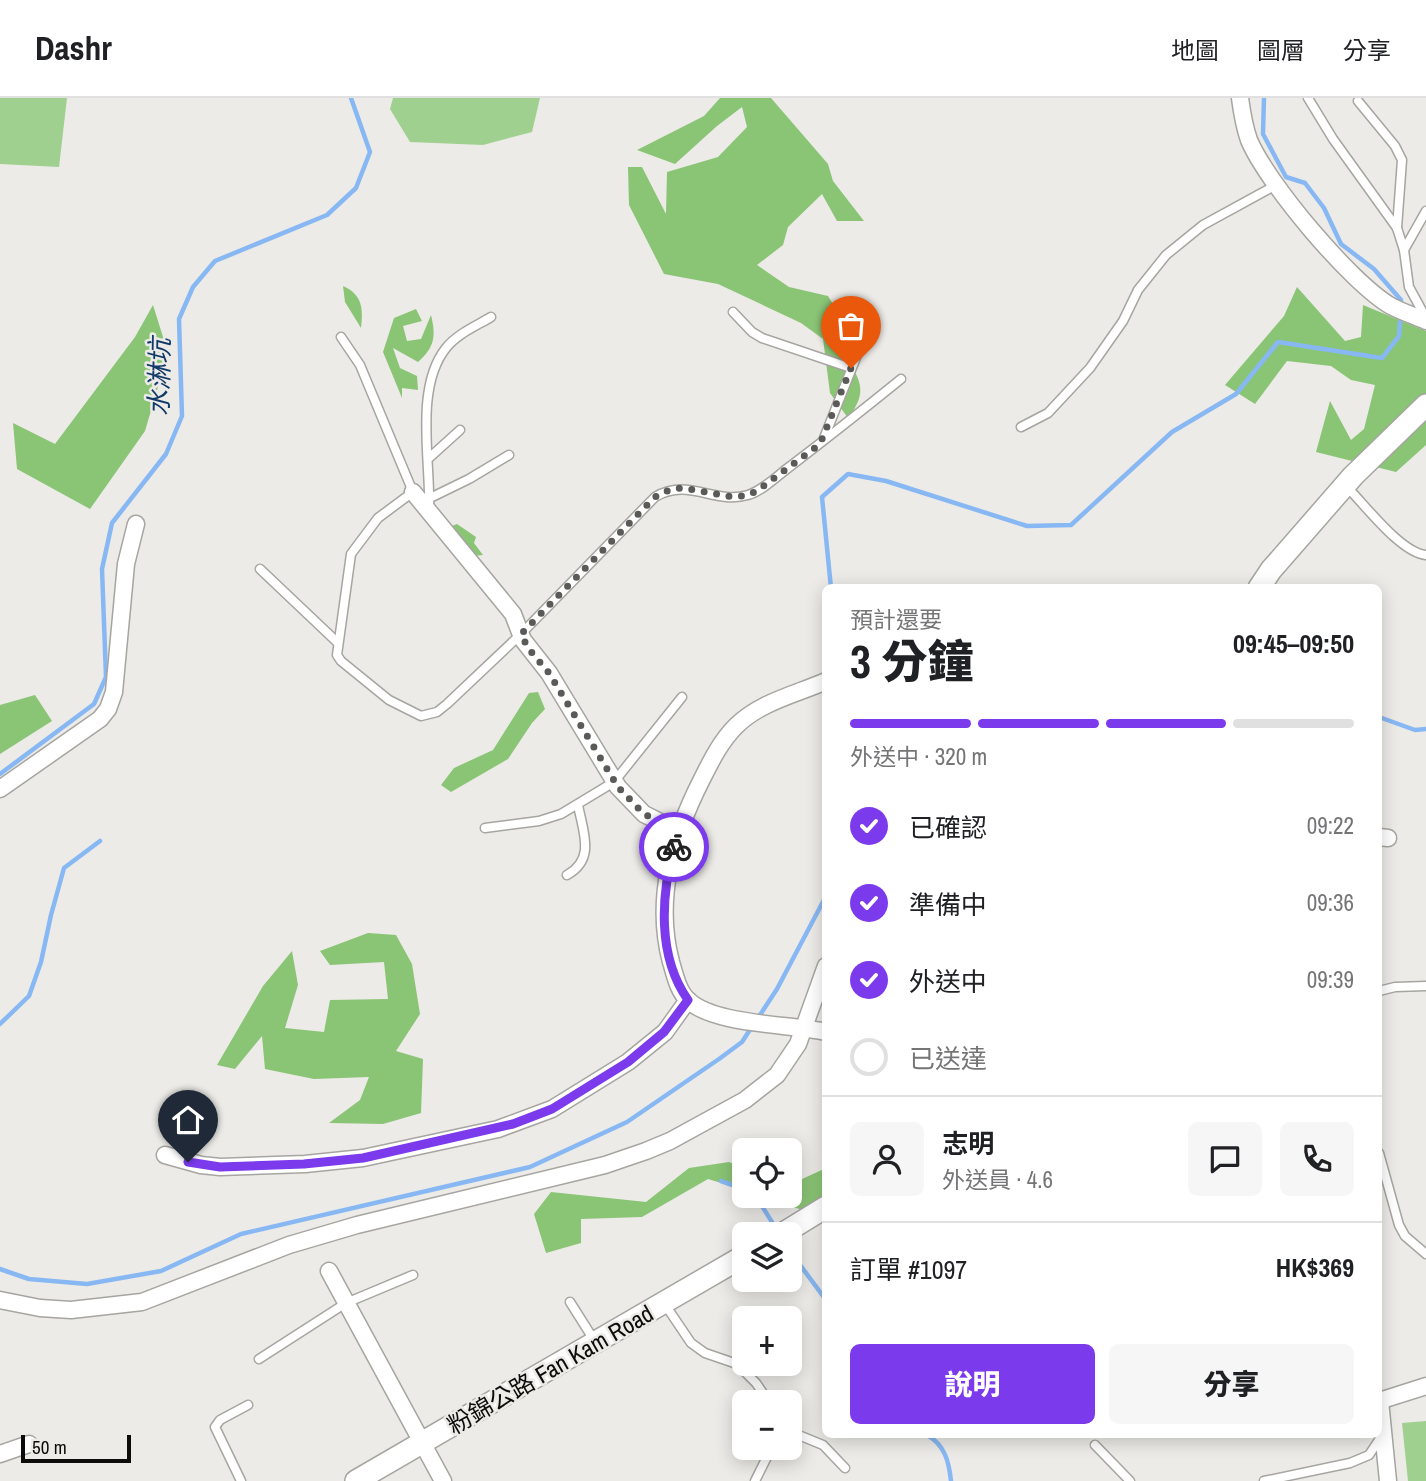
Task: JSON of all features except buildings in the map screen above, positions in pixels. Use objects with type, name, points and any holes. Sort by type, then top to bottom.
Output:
[{"type":"main road","points":[[1262,584],[1345,485],[1426,405]]},
{"type":"main road","points":[[802,1222],[822,1209]]},
{"type":"main road","name":"粉錦公路 Fan Kam Road","points":[[370,1477],[421,1443],[732,1263]]},
{"type":"street","points":[[1240,98],[1250,141],[1276,185],[1353,277],[1392,307],[1426,320]]},
{"type":"street","points":[[412,492],[430,505],[513,614],[528,648],[549,673],[614,782],[629,802],[644,814],[678,831]]},
{"type":"street","points":[[1,786],[100,719],[108,709],[114,692],[126,564],[135,524]]},
{"type":"street","points":[[822,683],[768,704],[738,723],[720,745],[678,831],[664,890],[665,927],[676,980],[688,1000],[710,1013],[822,1031]]},
{"type":"street","points":[[0,1300],[40,1308],[71,1310],[142,1302],[299,1242],[357,1225],[624,1159],[670,1141],[745,1100],[784,1067],[805,1028],[822,978]]},
{"type":"street","points":[[165,1154],[201,1165],[220,1167],[304,1164],[363,1158],[498,1129],[552,1109],[628,1062],[664,1032],[688,1000]]},
{"type":"street","points":[[329,1271],[443,1481]]},
{"type":"street","points":[[1382,1400],[1426,1387]]},
{"type":"street","points":[[1382,1434],[1388,1481]]},
{"type":"street","points":[[0,1454],[29,1444]]},
{"type":"lane","points":[[1308,98],[1333,139],[1397,228],[1405,250],[1409,287],[1426,320]]},
{"type":"lane","points":[[1358,101],[1395,146],[1402,160],[1397,228]]},
{"type":"lane","points":[[1021,426],[1048,413],[1090,368],[1123,321],[1139,290],[1166,255],[1203,225],[1276,185]]},
{"type":"lane","points":[[1405,250],[1426,211]]},
{"type":"lane","points":[[733,312],[752,332],[762,338],[851,368]]},
{"type":"lane","points":[[430,505],[426,409],[435,368],[445,349],[455,339],[491,317]]},
{"type":"lane","points":[[820,444],[870,325]]},
{"type":"lane","points":[[341,337],[360,365],[412,492],[378,518],[351,554],[337,655],[389,700],[421,716],[437,712],[447,704],[521,634],[655,497],[671,489],[683,488],[722,496],[749,495],[820,444],[901,379]]},
{"type":"lane","points":[[429,458],[460,430]]},
{"type":"lane","points":[[430,505],[509,455]]},
{"type":"lane","points":[[1345,485],[1403,544],[1417,554],[1426,555]]},
{"type":"lane","points":[[260,569],[337,642]]},
{"type":"lane","points":[[485,828],[539,821],[561,814],[614,782],[682,697]]},
{"type":"lane","points":[[567,875],[582,865],[585,858],[579,805]]},
{"type":"lane","points":[[1382,990],[1426,986]]},
{"type":"lane","points":[[1382,1164],[1399,1225],[1405,1236],[1426,1254]]},
{"type":"lane","points":[[259,1359],[346,1303],[413,1276]]},
{"type":"lane","points":[[570,1302],[596,1343]]},
{"type":"lane","points":[[664,1303],[691,1343],[705,1353],[737,1364],[761,1390]]},
{"type":"lane","points":[[241,1481],[215,1427],[220,1420],[248,1405]]},
{"type":"lane","points":[[802,1437],[822,1445],[845,1468]]},
{"type":"lane","points":[[1264,1481],[1361,1459],[1369,1455],[1380,1438]]},
{"type":"lane","points":[[1095,1445],[1130,1481]]},
{"type":"lane","points":[[755,1481],[766,1460]]},
{"type":"green space","points":[[0,98],[67,98],[59,167],[0,164]]},
{"type":"green space","points":[[393,98],[540,98],[532,132],[483,145],[410,142],[390,109]]},
{"type":"green space","points":[[720,98],[771,98],[828,164],[833,181],[864,221],[837,221],[822,194],[788,227],[783,245],[757,265],[789,287],[828,296],[844,322],[840,349],[857,375],[860,391],[855,408],[848,418],[830,393],[823,339],[801,323],[718,284],[664,274],[629,205],[628,167],[642,167],[666,214],[667,172],[718,157],[747,127],[742,107],[675,164],[637,150],[704,116]]},
{"type":"green space","points":[[343,286],[358,298],[362,315],[361,328],[345,302]]},
{"type":"green space","points":[[1297,287],[1345,341],[1361,337],[1363,305],[1426,331],[1426,445],[1396,472],[1316,452],[1330,401],[1351,440],[1364,429],[1375,385],[1351,380],[1331,366],[1287,361],[1255,404],[1225,385],[1284,316]]},
{"type":"green space","points":[[153,305],[168,353],[145,431],[90,509],[17,469],[13,423],[55,444],[135,337]]},
{"type":"green space","points":[[416,309],[422,321],[403,326],[407,341],[421,339],[431,315],[433,341],[418,362],[393,348],[400,368],[417,376],[418,390],[402,388],[402,398],[383,352],[394,318]]},
{"type":"green space","points":[[457,524],[476,537],[474,543],[483,555],[473,556],[454,542],[452,526]]},
{"type":"green space","points":[[538,692],[545,709],[532,723],[508,759],[451,792],[441,785],[454,768],[493,750],[529,693]]},
{"type":"green space","points":[[35,695],[52,721],[0,754],[0,705]]},
{"type":"green space","points":[[368,933],[396,935],[412,964],[420,1014],[396,1051],[423,1059],[421,1113],[383,1124],[329,1123],[360,1100],[369,1077],[314,1079],[265,1069],[262,1036],[235,1069],[217,1065],[263,986],[292,951],[298,985],[285,1028],[324,1032],[330,1000],[388,999],[384,962],[330,965],[320,951]]},
{"type":"green space","points":[[732,1163],[732,1186],[708,1179],[642,1217],[581,1219],[581,1243],[546,1253],[534,1214],[551,1192],[646,1202],[689,1168]]},
{"type":"green space","points":[[822,1170],[822,1218],[796,1208],[802,1208],[802,1179]]},
{"type":"green space","points":[[1426,1421],[1426,1481],[1408,1481],[1402,1423]]},
{"type":"waterway","name":"水淋坑","points":[[0,774],[94,704],[106,677],[102,569],[112,523],[166,454],[182,416],[179,319],[193,287],[215,261],[327,215],[356,188],[370,152],[351,98]]},
{"type":"waterway","points":[[1264,98],[1263,134],[1286,177],[1305,183],[1324,208],[1341,244],[1374,269],[1401,300],[1401,306]]},
{"type":"waterway","points":[[831,584],[822,497],[848,474],[886,481],[1027,526],[1071,525],[1172,432],[1236,394],[1278,342],[1382,358],[1399,336],[1400,322]]},
{"type":"waterway","points":[[1382,718],[1415,730],[1426,729]]},
{"type":"waterway","points":[[0,1024],[29,996],[41,962],[64,868],[100,841]]},
{"type":"waterway","points":[[758,1018],[777,989],[822,904]]},
{"type":"waterway","points":[[0,1269],[29,1279],[87,1284],[161,1271],[241,1234],[530,1167],[627,1122],[742,1042],[753,1025]]},
{"type":"waterway","points":[[721,1181],[732,1185]]},
{"type":"waterway","points":[[763,1208],[772,1222]]},
{"type":"waterway","points":[[802,1268],[822,1295]]},
{"type":"waterway","points":[[932,1438],[945,1455],[951,1481]]},
{"type":"way so far","points":[[674,847],[678,831],[660,824],[629,802],[549,673],[528,648],[521,634],[655,497],[671,489],[683,488],[722,496],[749,495],[820,444],[851,368]]},
{"type":"route","points":[[188,1162],[220,1167],[304,1164],[363,1158],[498,1129],[552,1109],[628,1062],[664,1032],[688,1000],[676,980],[668,953],[665,927],[664,890],[674,847]]}]
